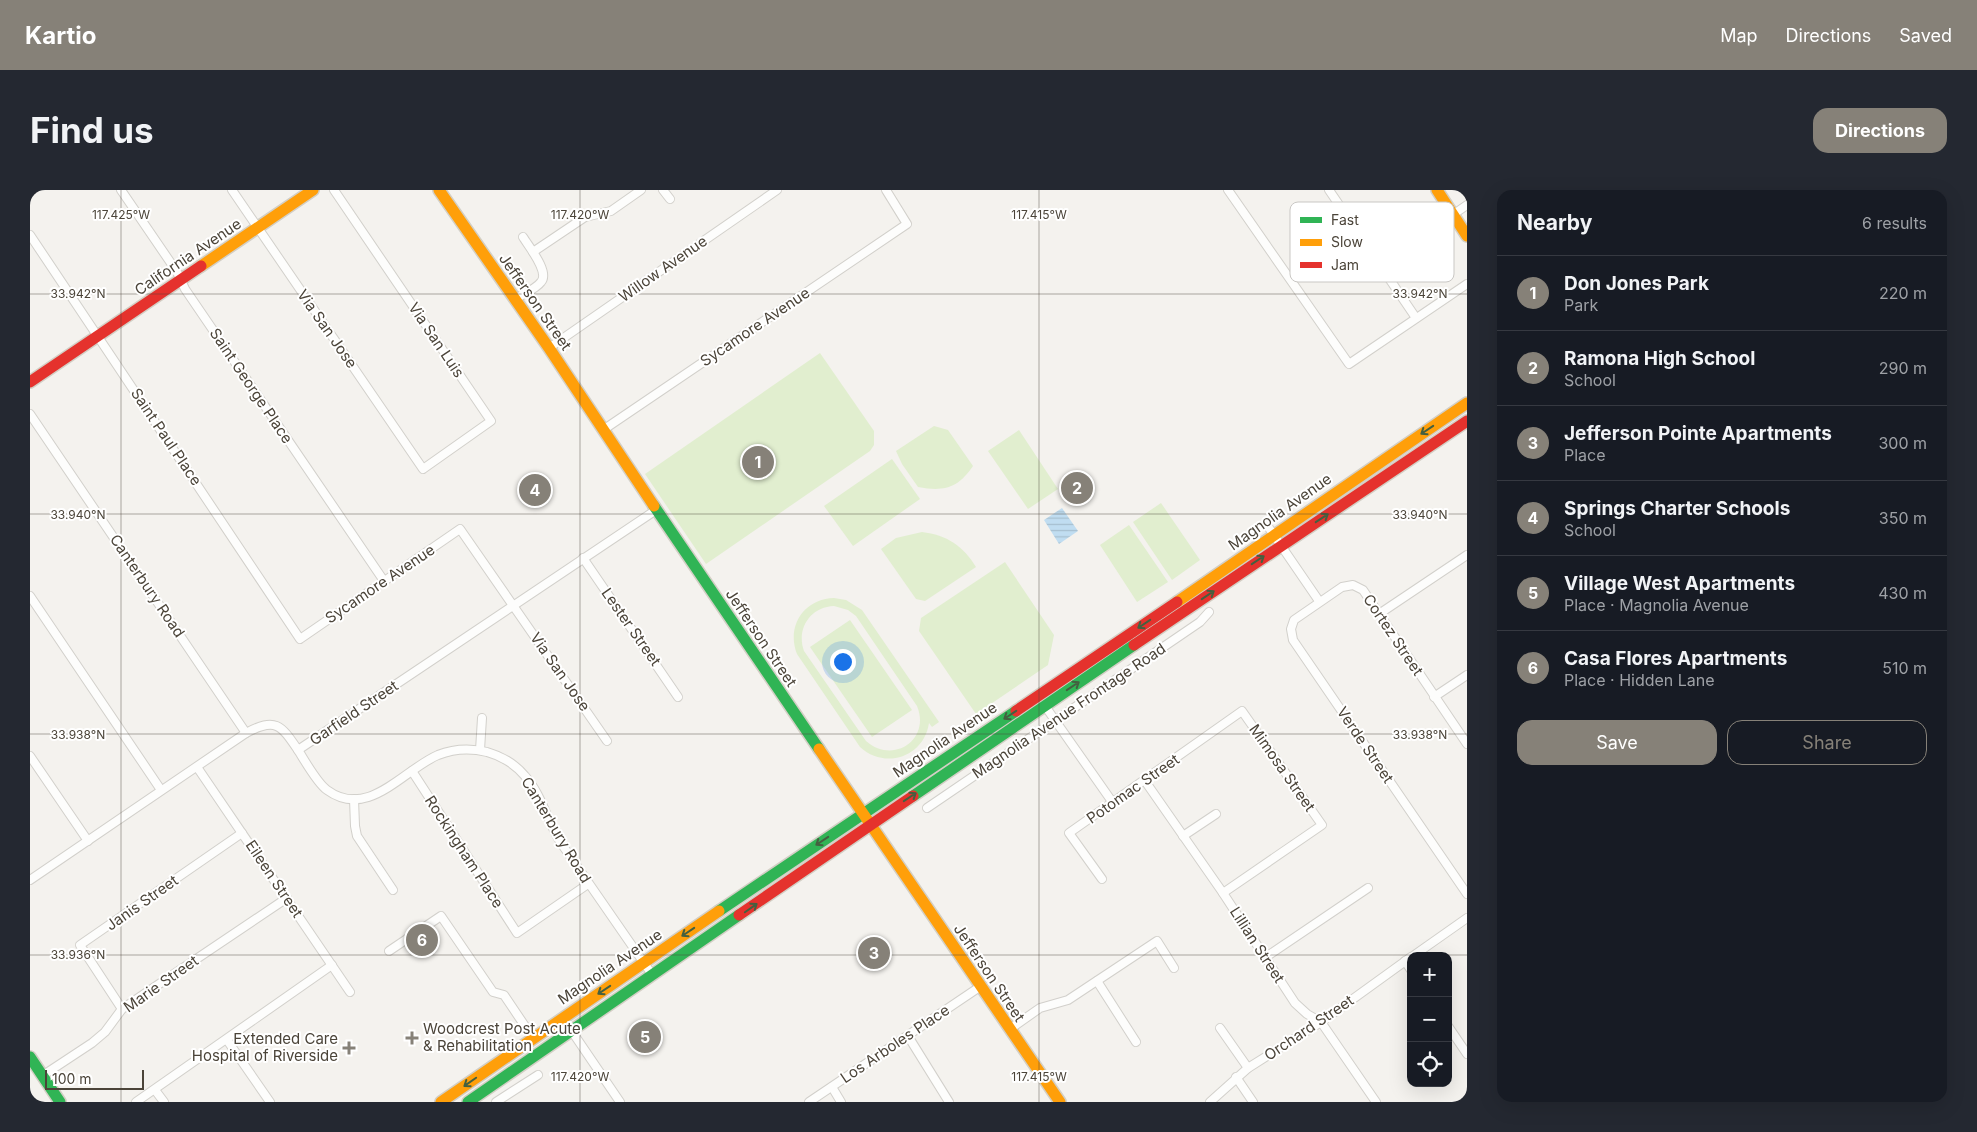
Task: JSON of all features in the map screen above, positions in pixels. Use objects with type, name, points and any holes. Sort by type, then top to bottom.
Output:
[{"type":"main road","name":"California Avenue","points":[[30,382],[314,190]]},
{"type":"main road","name":"Jefferson Street","points":[[439,190],[549,348],[656,510],[1060,1102]]},
{"type":"main road","points":[[1437,190],[1446,202]]},
{"type":"main road","points":[[1454,214],[1467,236]]},
{"type":"main road","name":"Magnolia Avenue","points":[[447,1100],[644,962],[1206,582],[1271,531],[1467,403]]},
{"type":"main road","name":"Magnolia Avenue","points":[[468,1102],[1281,545],[1467,422]]},
{"type":"main road","points":[[30,1057],[60,1102]]},
{"type":"street","name":"Saint George Place","points":[[121,190],[384,581]]},
{"type":"street","name":"Via San Jose","points":[[232,190],[423,469]]},
{"type":"street","name":"Via San Luis","points":[[334,190],[491,421],[423,469]]},
{"type":"street","points":[[533,252],[585,217],[612,211],[641,190]]},
{"type":"street","points":[[663,190],[670,199]]},
{"type":"street","name":"Willow Avenue","points":[[549,348],[777,190]]},
{"type":"street","name":"Sycamore Avenue","points":[[603,430],[907,224],[886,190]]},
{"type":"street","points":[[1228,190],[1290,279]]},
{"type":"street","points":[[1330,190],[1338,202]]},
{"type":"street","points":[[1454,214],[1467,205]]},
{"type":"street","name":"Saint Paul Place","points":[[30,235],[300,639]]},
{"type":"street","points":[[515,299],[541,283],[544,279],[542,268],[523,237]]},
{"type":"street","points":[[1292,282],[1349,364],[1467,284]]},
{"type":"street","points":[[1392,282],[1416,318]]},
{"type":"street","name":"Canterbury Road","points":[[30,414],[246,733]]},
{"type":"street","name":"Garfield Street","points":[[30,880],[246,733],[262,725],[276,725],[284,730],[298,750],[656,510]]},
{"type":"street","name":"Via San Jose","points":[[460,529],[607,741]]},
{"type":"street","name":"Sycamore Avenue","points":[[300,639],[460,529]]},
{"type":"street","points":[[1271,531],[1320,601]]},
{"type":"street","points":[[1379,614],[1467,555]]},
{"type":"street","name":"Lester Street","points":[[583,558],[678,696]]},
{"type":"street","name":"Cortez Street","points":[[1320,601],[1342,587],[1353,585],[1363,590],[1467,744]]},
{"type":"street","points":[[30,596],[161,790]]},
{"type":"street","name":"Verde Street","points":[[1320,601],[1294,620],[1291,629],[1293,640],[1467,894]]},
{"type":"street","name":"Magnolia Avenue Frontage Road","points":[[927,808],[1200,622],[1209,612]]},
{"type":"street","points":[[1434,697],[1467,675]]},
{"type":"street","points":[[1045,706],[1113,803]]},
{"type":"street","name":"Potomac Street","points":[[1102,879],[1069,833],[1242,711]]},
{"type":"street","name":"Mimosa Street","points":[[1223,893],[1322,825],[1242,711]]},
{"type":"street","points":[[480,750],[482,718]]},
{"type":"street","name":"Canterbury Road","points":[[354,799],[367,798],[380,792],[438,755],[448,752],[469,749],[480,750],[507,760],[525,776],[540,798],[554,831],[588,884],[653,976]]},
{"type":"street","points":[[298,750],[325,789],[335,795],[354,799],[354,826],[358,836],[393,890]]},
{"type":"street","points":[[30,756],[88,841]]},
{"type":"street","name":"Eileen Street","points":[[197,767],[350,992]]},
{"type":"street","name":"Rockingham Place","points":[[412,771],[517,933],[588,884]]},
{"type":"street","name":"Lillian Street","points":[[1145,780],[1223,893],[1295,1003],[1307,1014],[1321,1022],[1376,1102]]},
{"type":"street","points":[[1184,836],[1216,814]]},
{"type":"street","name":"Janis Street","points":[[122,1009],[80,946],[242,833]]},
{"type":"street","points":[[1266,958],[1368,888]]},
{"type":"street","name":"Marie Street","points":[[42,1076],[98,1037],[122,1009],[287,898]]},
{"type":"street","points":[[389,951],[441,916],[493,992],[504,995],[533,1038]]},
{"type":"street","name":"Orchard Street","points":[[1419,952],[1467,918]]},
{"type":"street","points":[[1010,1029],[1040,1008],[1068,1000],[1157,941],[1174,968]]},
{"type":"street","name":"Orchard Street","points":[[1210,1102],[1248,1068],[1321,1022],[1407,960]]},
{"type":"street","points":[[136,1102],[227,1040],[332,964]]},
{"type":"street","points":[[1097,981],[1136,1042]]},
{"type":"street","name":"Los Arboles Place","points":[[809,1102],[981,986]]},
{"type":"street","points":[[1220,1028],[1248,1068]]},
{"type":"street","points":[[571,1030],[620,1102]]},
{"type":"street","points":[[1452,1032],[1467,1054]]},
{"type":"street","points":[[908,1036],[949,1102]]},
{"type":"street","points":[[227,1040],[270,1102]]},
{"type":"street","points":[[496,1102],[538,1075]]},
{"type":"street","points":[[1236,1077],[1253,1102]]},
{"type":"street","points":[[832,1087],[841,1102]]},
{"type":"street","points":[[155,1090],[164,1102]]},
{"type":"green space","points":[[820,353],[874,431],[874,445],[870,451],[706,564],[645,474]]},
{"type":"green space","points":[[934,426],[948,430],[973,466],[962,479],[950,487],[935,489],[918,487],[902,464],[896,451]]},
{"type":"green space","points":[[1019,430],[1058,489],[1028,509],[988,451]]},
{"type":"green space","points":[[892,459],[920,499],[853,546],[824,506]]},
{"type":"green space","points":[[1161,503],[1200,560],[1172,580],[1133,522]]},
{"type":"green space","points":[[1129,525],[1168,582],[1137,602],[1100,545]]},
{"type":"green space","points":[[922,532],[939,536],[954,543],[966,553],[976,567],[925,601],[916,599],[881,549],[896,538]]},
{"type":"green space","points":[[1005,562],[1054,635],[1048,665],[976,714],[919,631],[921,618]]},
{"type":"green space","points":[[834,598],[846,600],[862,610],[939,722],[932,727],[929,723],[926,735],[912,752],[892,758],[881,758],[870,754],[860,747],[797,654],[794,644],[796,624],[806,609],[814,603]],"holes":[[[834,606],[848,610],[856,616],[917,706],[920,718],[919,729],[907,745],[898,749],[887,750],[877,748],[866,741],[804,651],[802,635],[804,627],[812,615],[825,607]]]},
{"type":"green space","points":[[850,620],[912,710],[872,737],[810,647]]},
{"type":"water","points":[[1062,508],[1078,531],[1059,544],[1044,520]]},
{"type":"traffic: fast","points":[[654,506],[819,749]]},
{"type":"traffic: fast","points":[[913,796],[1134,645]]},
{"type":"traffic: fast","points":[[719,911],[1016,711]]},
{"type":"traffic: fast","points":[[468,1102],[739,915]]},
{"type":"traffic: fast","points":[[30,1057],[60,1102]]},
{"type":"traffic: slow","points":[[201,266],[313,190]]},
{"type":"traffic: slow","points":[[439,190],[549,348],[654,506]]},
{"type":"traffic: slow","points":[[1437,190],[1445,202]]},
{"type":"traffic: slow","points":[[1454,216],[1467,236]]},
{"type":"traffic: slow","points":[[1177,602],[1467,403]]},
{"type":"traffic: slow","points":[[819,749],[1060,1102]]},
{"type":"traffic: slow","points":[[441,1102],[719,911]]},
{"type":"traffic: jam","points":[[30,382],[201,266]]},
{"type":"traffic: jam","points":[[1134,645],[1467,421]]},
{"type":"traffic: jam","points":[[1016,711],[1177,602]]},
{"type":"traffic: jam","points":[[739,915],[913,796]]},
{"type":"place","name":"Don Jones Park","points":[[758,462]]},
{"type":"place","name":"Ramona High School","points":[[1077,488]]},
{"type":"place","name":"Springs Charter Schools","points":[[535,490]]},
{"type":"place","name":"Casa Flores Apartments","points":[[422,940]]},
{"type":"place","name":"Jefferson Pointe Apartments","points":[[874,953]]},
{"type":"place","name":"Village West Apartments","points":[[645,1037]]},
{"type":"place","name":"Woodcrest Post Acute & Rehabilitation","points":[[412,1038]]},
{"type":"place","name":"Extended Care Hospital of Riverside","points":[[349,1048]]}]
